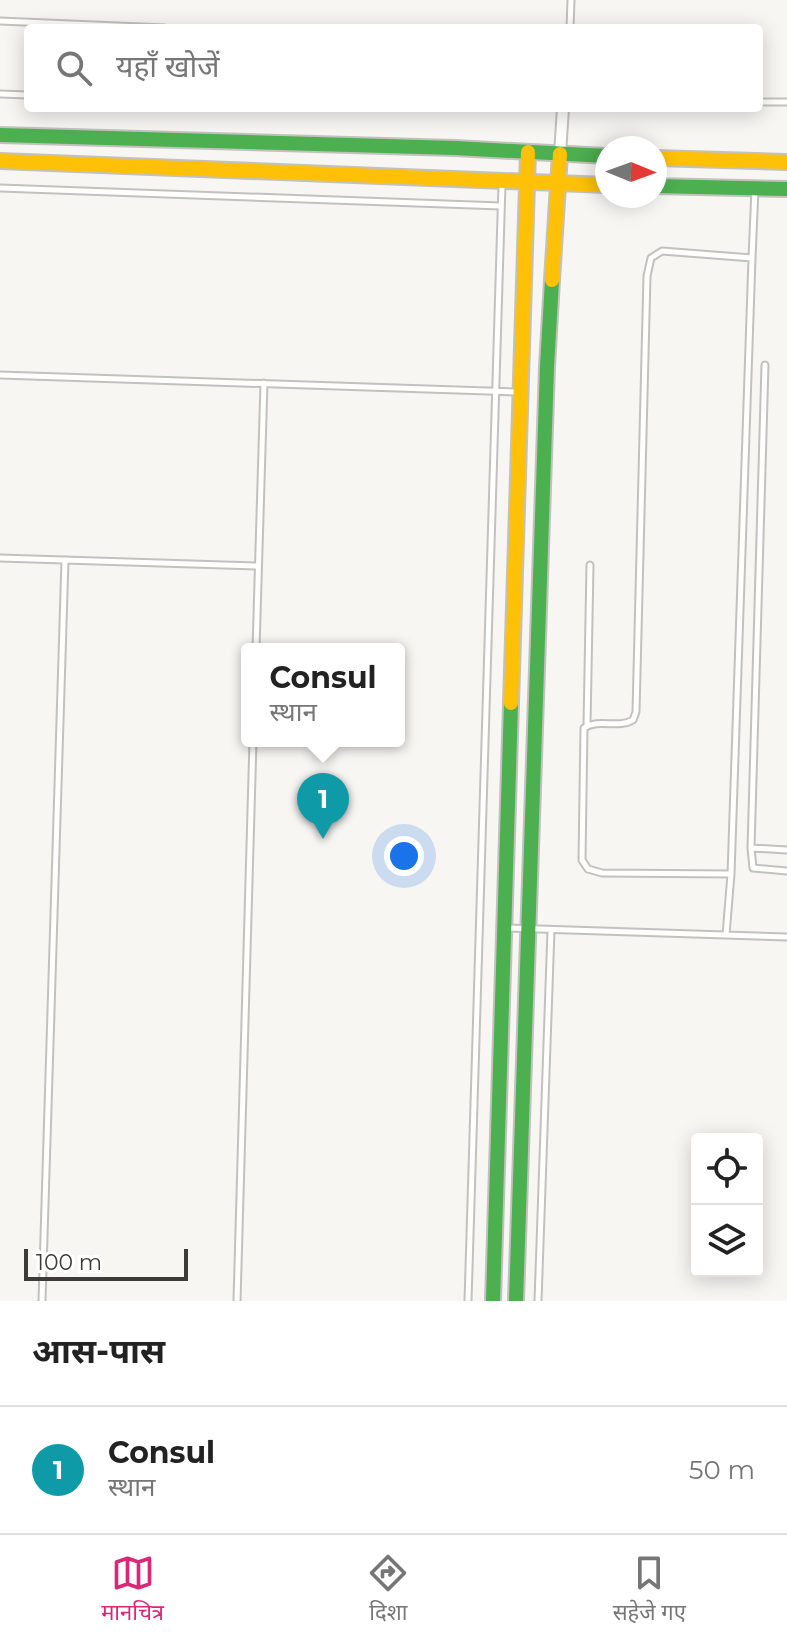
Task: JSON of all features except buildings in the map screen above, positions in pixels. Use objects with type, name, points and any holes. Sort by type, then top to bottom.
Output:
[{"type":"street","points":[[516,1301],[547,367],[563,112]]},
{"type":"street","points":[[0,135],[595,155]]},
{"type":"street","points":[[493,1301],[528,152]]},
{"type":"street","points":[[667,158],[787,162]]},
{"type":"street","points":[[0,161],[595,185]]},
{"type":"street","points":[[667,186],[787,189]]},
{"type":"street","points":[[522,366],[547,367]]},
{"type":"lane","points":[[570,24],[571,0]]},
{"type":"lane","points":[[0,21],[71,24]]},
{"type":"lane","points":[[0,94],[24,95]]},
{"type":"lane","points":[[763,102],[787,102]]},
{"type":"lane","points":[[468,1301],[503,183]]},
{"type":"lane","points":[[0,188],[501,206]]},
{"type":"lane","points":[[726,935],[731,874],[755,188]]},
{"type":"lane","points":[[587,725],[626,724],[633,720],[636,712],[647,276],[651,258],[662,251],[752,258]]},
{"type":"lane","points":[[765,365],[751,848],[753,868],[787,871]]},
{"type":"lane","points":[[0,375],[521,392]]},
{"type":"lane","points":[[256,643],[264,383]]},
{"type":"lane","points":[[0,558],[258,566]]},
{"type":"lane","points":[[42,1301],[65,560]]},
{"type":"lane","points":[[590,565],[582,860],[588,869],[602,873],[731,874]]},
{"type":"lane","points":[[237,1301],[253,747]]},
{"type":"lane","points":[[751,848],[787,850]]},
{"type":"lane","points":[[504,928],[787,937]]},
{"type":"lane","points":[[538,1301],[551,930]]},
{"type":"traffic: fast","points":[[0,135],[455,148],[595,155]]},
{"type":"traffic: fast","points":[[667,186],[787,189]]},
{"type":"traffic: fast","points":[[516,1301],[552,280]]},
{"type":"traffic: fast","points":[[493,1301],[511,703]]},
{"type":"traffic: slow","points":[[511,703],[528,152]]},
{"type":"traffic: slow","points":[[552,280],[560,154]]},
{"type":"traffic: slow","points":[[667,158],[787,162]]},
{"type":"traffic: slow","points":[[0,161],[595,185]]},
{"type":"place","name":"Consul","points":[[323,839]]}]
